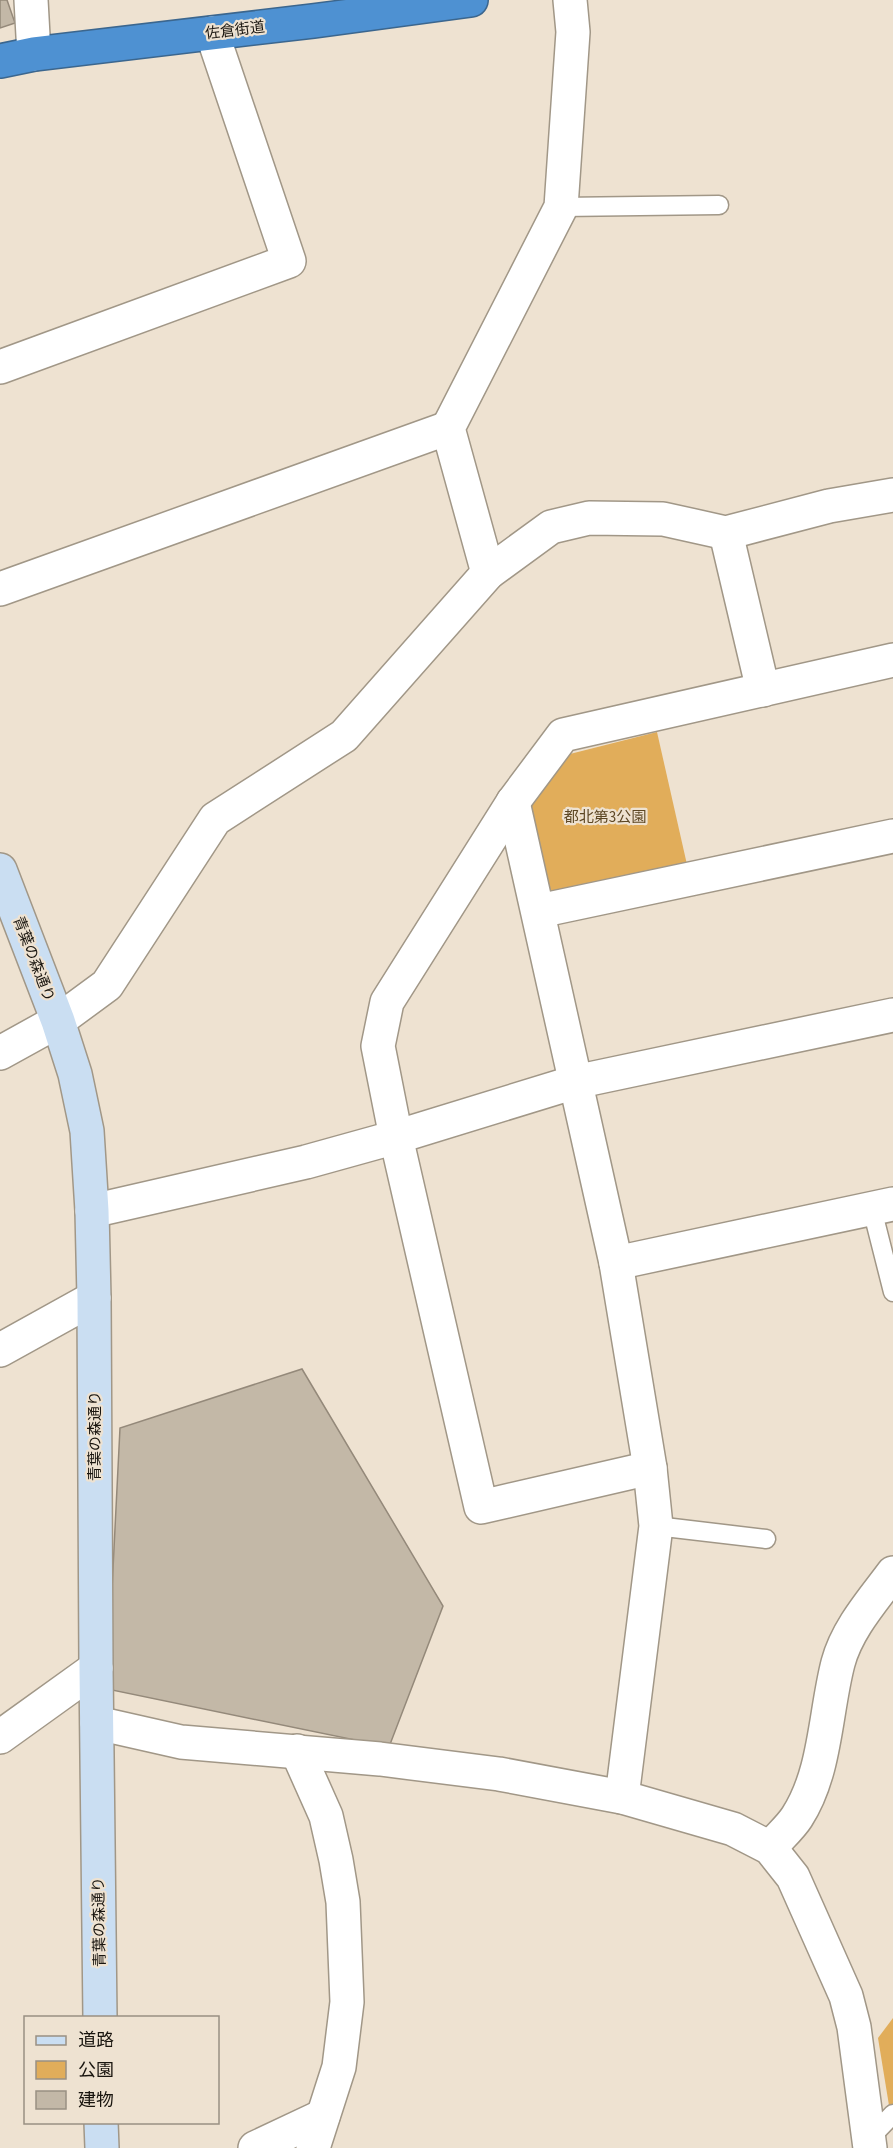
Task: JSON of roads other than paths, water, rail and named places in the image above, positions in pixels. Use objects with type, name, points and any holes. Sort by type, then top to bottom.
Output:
[{"type":"highway","name":"佐倉街道","points":[[0,61],[34,54],[212,33],[310,11],[471,0]]},
{"type":"street","points":[[31,0],[34,54]]},
{"type":"street","points":[[488,573],[448,428],[561,207],[573,32],[570,0]]},
{"type":"street","points":[[0,367],[289,261],[212,33]]},
{"type":"street","points":[[0,589],[448,428]]},
{"type":"street","points":[[0,1053],[58,1021],[108,985],[215,819],[344,736],[488,573],[551,527],[589,518],[663,519],[726,534],[829,506],[893,495]]},
{"type":"street","points":[[726,534],[763,690]]},
{"type":"street","points":[[650,1468],[481,1507],[396,1137],[378,1046],[387,1002],[513,802],[563,735],[893,660]]},
{"type":"street","points":[[513,802],[616,1263],[650,1468],[656,1526],[622,1797]]},
{"type":"street","points":[[539,911],[893,836]]},
{"type":"street","name":"青葉の森通り","points":[[0,870],[58,1021],[75,1074],[87,1131],[94,1298],[100,2016]]},
{"type":"street","points":[[92,1211],[306,1162],[574,1082],[893,1015]]},
{"type":"street","points":[[616,1263],[883,1206]]},
{"type":"street","points":[[0,1350],[94,1298]]},
{"type":"street","points":[[770,1848],[797,1817],[814,1779],[824,1742],[838,1661],[857,1622],[893,1573]]},
{"type":"street","points":[[0,1737],[96,1668]]},
{"type":"street","points":[[97,1723],[181,1742],[380,1759],[499,1774],[622,1797],[734,1829],[770,1848],[793,1877],[846,1996],[854,2027],[869,2144]]},
{"type":"street","points":[[297,1751],[326,1816],[343,1902],[347,2002],[339,2067],[313,2148]]},
{"type":"street","points":[[255,2148],[323,2116]]},
{"type":"street","points":[[101,2124],[102,2148]]},
{"type":"lane","points":[[561,207],[719,205]]},
{"type":"lane","points":[[883,1206],[893,1292]]},
{"type":"lane","points":[[656,1526],[766,1539]]},
{"type":"lane","points":[[869,2144],[893,2114]]},
{"type":"park label","name":"都北第3公園","points":[[605,817]]}]
